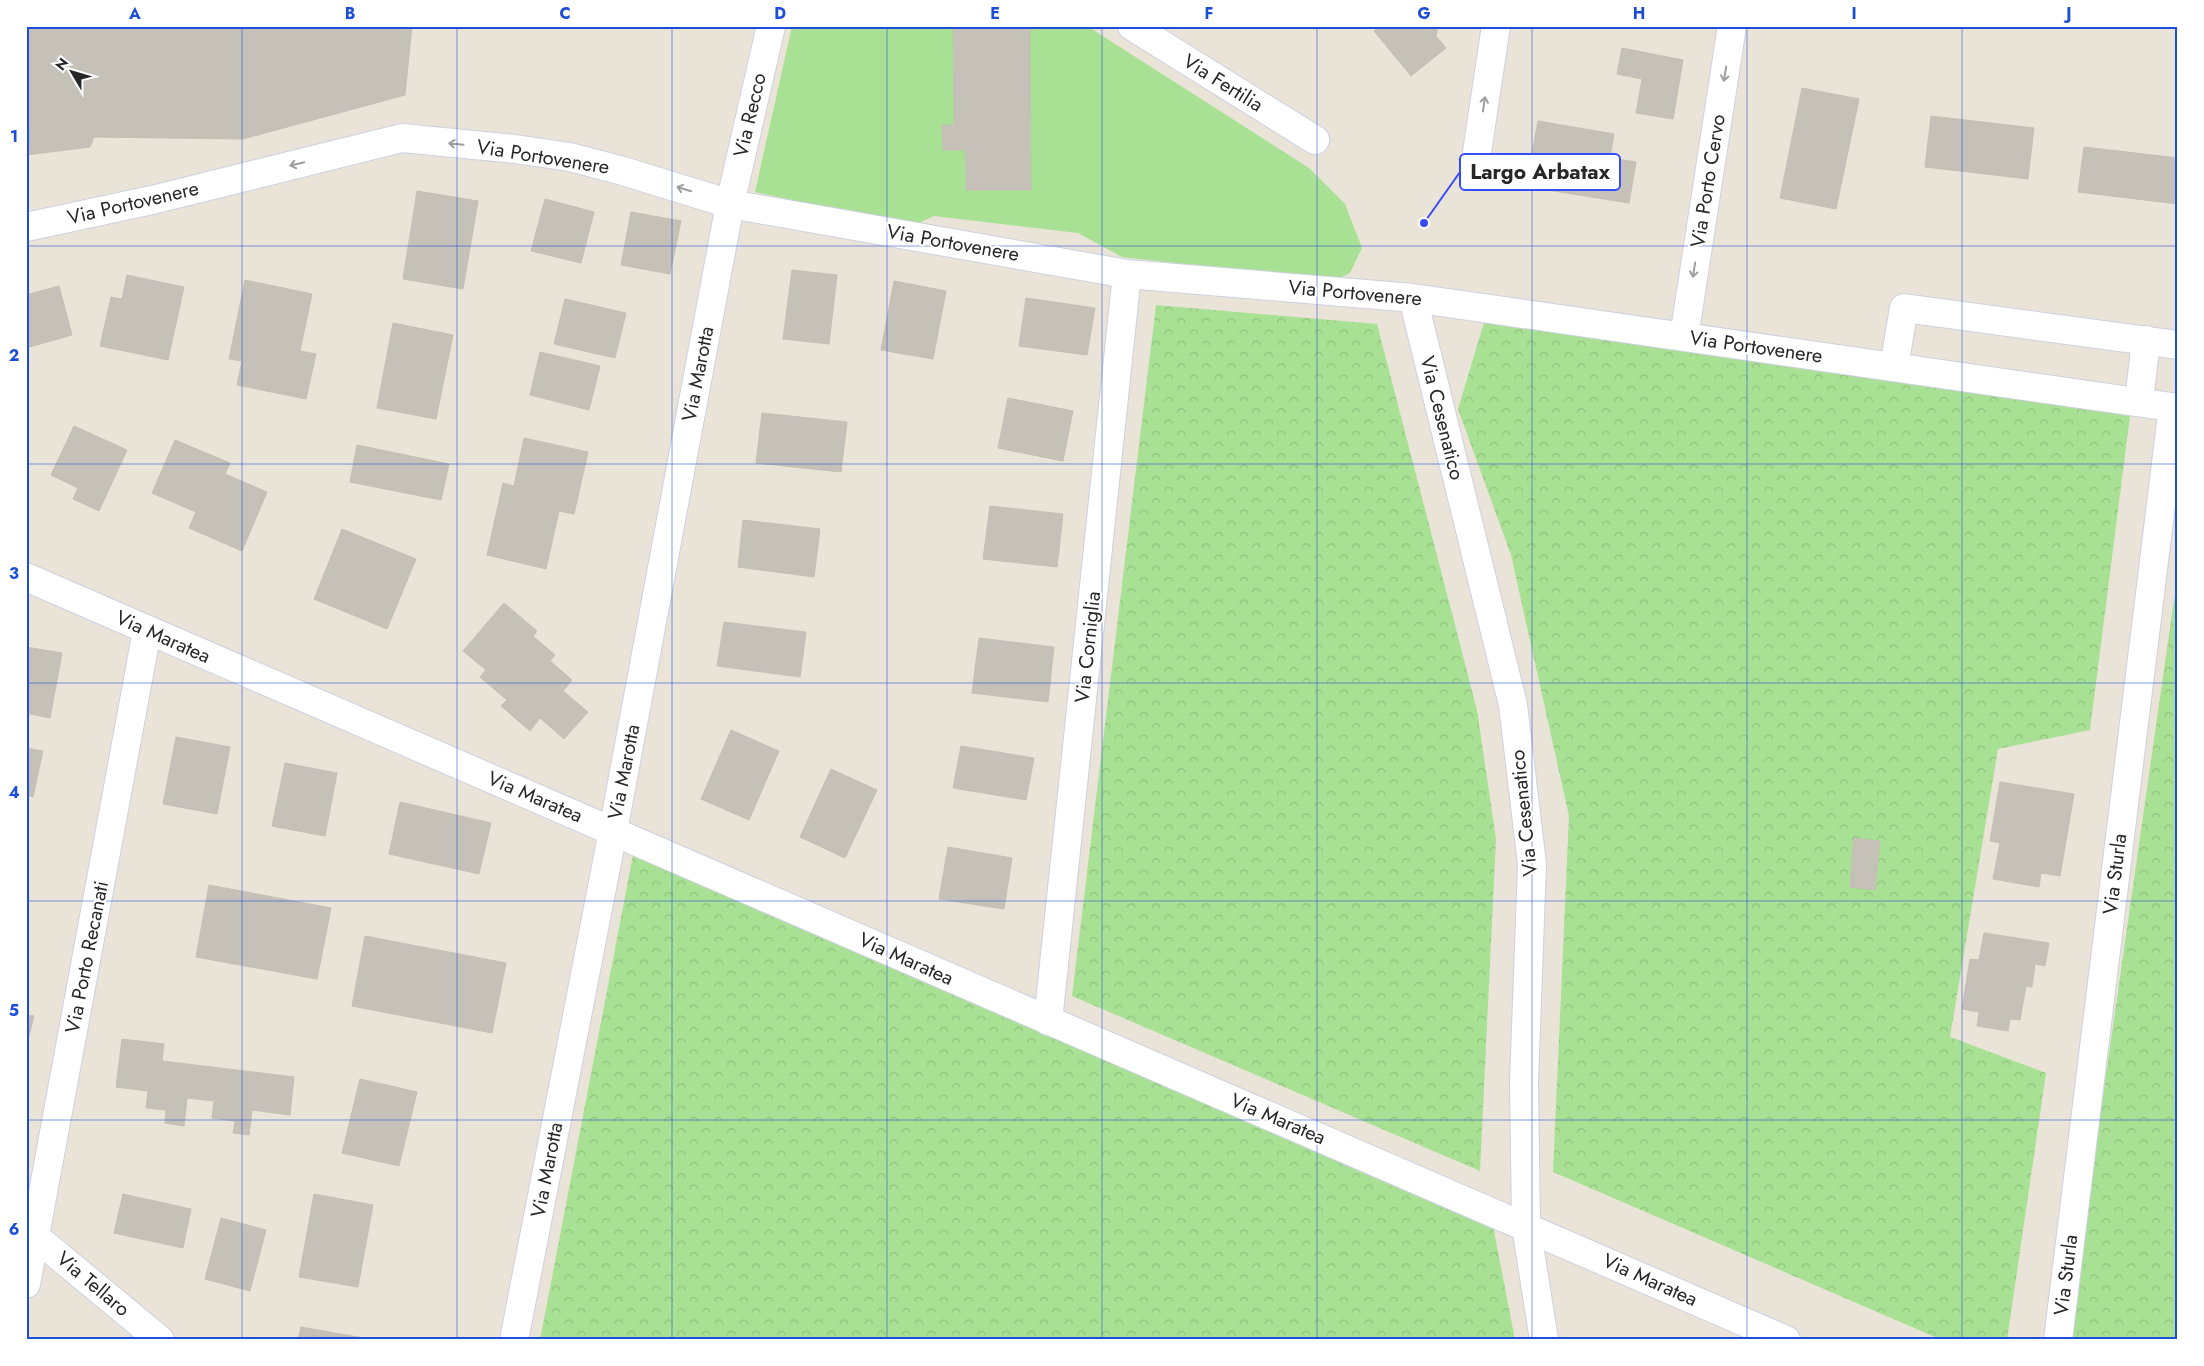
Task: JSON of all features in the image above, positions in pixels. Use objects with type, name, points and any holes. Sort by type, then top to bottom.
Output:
[{"type":"street","name":"Via Recco","points":[[730,204],[771,26]]},
{"type":"street","name":"Via Fertilia","points":[[1132,26],[1316,140]]},
{"type":"street","points":[[1477,152],[1496,26]]},
{"type":"street","name":"Via Porto Cervo","points":[[1684,337],[1732,26]]},
{"type":"street","name":"Via Portovenere","points":[[26,227],[152,200],[402,138],[515,149],[570,157],[623,171],[730,204],[1127,274],[1413,298],[2175,408]]},
{"type":"street","name":"Via Marotta","points":[[514,1340],[613,831],[730,204]]},
{"type":"street","name":"Via Corniglia","points":[[1048,1021],[1127,274]]},
{"type":"street","name":"Via Cesenatico","points":[[1413,298],[1513,705],[1532,864],[1524,1082],[1526,1226],[1544,1340]]},
{"type":"street","points":[[1894,367],[1904,308],[2178,345]]},
{"type":"street","points":[[2139,402],[2146,340]]},
{"type":"street","name":"Via Sturla","points":[[2058,1340],[2175,408]]},
{"type":"street","name":"Via Maratea","points":[[26,577],[1786,1340]]},
{"type":"street","name":"Via Porto Recanati","points":[[26,1284],[30,1232],[147,630]]},
{"type":"street","name":"Via Tellaro","points":[[30,1232],[160,1340]]},
{"type":"green space","points":[[792,26],[953,26],[954,125],[942,125],[943,150],[965,150],[966,190],[1031,190],[1030,26],[1087,26],[1309,168],[1345,204],[1362,248],[1350,273],[1333,281],[1122,257],[1078,233],[934,216],[912,226],[755,192]]},
{"type":"green space","points":[[1156,305],[1377,324],[1477,710],[1496,839],[1480,1171],[1072,996]]},
{"type":"green space","points":[[1485,319],[2130,416],[2090,730],[1998,749],[1950,1037],[2046,1073],[2007,1340],[1942,1340],[1553,1172],[1569,816],[1511,555],[1458,409]],"holes":[[[1854,839],[1880,841],[1875,889],[1850,887]]]},
{"type":"green space","points":[[2178,572],[2178,1340],[2068,1340]]},
{"type":"green space","points":[[633,855],[1491,1215],[1515,1340],[540,1340]]},
{"type":"building","points":[[26,26],[412,26],[405,95],[243,139],[94,137],[90,147],[26,155]]},
{"type":"building","points":[[953,26],[1030,26],[1031,190],[966,190],[965,150],[943,150],[942,125],[954,125]]},
{"type":"building","points":[[1381,26],[1438,26],[1436,36],[1446,48],[1411,76],[1374,31]]},
{"type":"building","points":[[1622,48],[1683,60],[1673,119],[1636,113],[1642,79],[1617,74]]},
{"type":"building","points":[[1802,88],[1859,99],[1836,209],[1780,198]]},
{"type":"building","points":[[1931,116],[2034,128],[2028,179],[1925,167]]},
{"type":"building","points":[[1538,121],[1614,134],[1610,158],[1636,162],[1629,203],[1541,189],[1546,156],[1532,154]]},
{"type":"building","points":[[2084,147],[2178,158],[2178,204],[2078,192]]},
{"type":"building","points":[[417,191],[478,201],[463,289],[403,279]]},
{"type":"building","points":[[545,199],[594,212],[581,263],[531,251]]},
{"type":"building","points":[[631,212],[681,221],[670,274],[621,265]]},
{"type":"building","points":[[792,270],[837,275],[829,344],[783,339]]},
{"type":"building","points":[[127,275],[184,287],[168,360],[100,346],[111,297],[122,299]]},
{"type":"building","points":[[245,280],[312,294],[300,351],[316,354],[306,399],[237,385],[242,361],[229,359]]},
{"type":"building","points":[[894,281],[946,291],[933,359],[881,350]]},
{"type":"building","points":[[59,286],[72,335],[26,348],[26,295]]},
{"type":"building","points":[[1026,298],[1095,308],[1087,355],[1019,346]]},
{"type":"building","points":[[565,299],[626,313],[615,358],[554,344]]},
{"type":"building","points":[[393,323],[453,335],[436,419],[377,408]]},
{"type":"building","points":[[540,352],[600,366],[589,410],[530,395]]},
{"type":"building","points":[[1008,398],[1073,411],[1063,461],[998,448]]},
{"type":"building","points":[[762,413],[847,422],[841,472],[756,463]]},
{"type":"building","points":[[74,426],[127,450],[99,511],[73,499],[78,488],[51,475]]},
{"type":"building","points":[[524,438],[588,452],[574,514],[559,511],[546,569],[487,555],[503,483],[514,486]]},
{"type":"building","points":[[175,440],[230,463],[225,474],[267,492],[242,551],[189,528],[196,512],[152,493]]},
{"type":"building","points":[[357,445],[449,464],[441,500],[350,482]]},
{"type":"building","points":[[990,506],[1063,514],[1057,567],[983,559]]},
{"type":"building","points":[[743,520],[820,529],[814,577],[738,567]]},
{"type":"building","points":[[342,529],[416,559],[387,629],[314,599]]},
{"type":"building","points":[[504,603],[537,631],[533,636],[555,655],[550,661],[572,680],[563,691],[588,712],[564,739],[540,718],[530,731],[501,706],[507,700],[480,677],[486,670],[463,651]]},
{"type":"building","points":[[724,622],[806,632],[800,677],[717,666]]},
{"type":"building","points":[[979,638],[1054,647],[1048,702],[972,693]]},
{"type":"building","points":[[26,647],[62,653],[50,718],[26,713]]},
{"type":"building","points":[[731,730],[779,751],[749,820],[701,799]]},
{"type":"building","points":[[176,737],[230,747],[217,814],[163,804]]},
{"type":"building","points":[[961,746],[1034,758],[1026,800],[953,788]]},
{"type":"building","points":[[26,748],[43,751],[33,797],[26,795]]},
{"type":"building","points":[[285,763],[337,773],[325,836],[272,826]]},
{"type":"building","points":[[831,769],[877,790],[845,858],[800,837]]},
{"type":"building","points":[[2000,782],[2074,794],[2060,876],[2041,873],[2039,887],[1993,879],[2000,843],[1990,841]]},
{"type":"building","points":[[400,802],[491,823],[479,874],[389,854]]},
{"type":"building","points":[[1854,838],[1880,841],[1875,890],[1850,887]]},
{"type":"building","points":[[948,847],[1012,858],[1004,909],[939,899]]},
{"type":"building","points":[[209,885],[331,908],[317,979],[196,957]]},
{"type":"building","points":[[1984,933],[2049,943],[2045,966],[2035,964],[2032,987],[2026,986],[2020,1020],[2010,1019],[2008,1031],[1977,1026],[1979,1012],[1962,1009],[1970,959],[1979,960]]},
{"type":"building","points":[[365,936],[506,963],[492,1033],[352,1006]]},
{"type":"building","points":[[26,1015],[34,1016],[26,1049]]},
{"type":"building","points":[[122,1039],[164,1044],[162,1061],[294,1077],[290,1115],[252,1110],[249,1135],[233,1133],[235,1121],[212,1118],[214,1101],[187,1098],[184,1126],[165,1123],[166,1110],[146,1108],[148,1091],[116,1087]]},
{"type":"building","points":[[360,1079],[417,1092],[399,1166],[342,1153]]},
{"type":"building","points":[[123,1194],[191,1209],[183,1248],[114,1233]]},
{"type":"building","points":[[314,1194],[373,1205],[358,1287],[299,1277]]},
{"type":"building","points":[[221,1218],[266,1230],[250,1291],[205,1279]]},
{"type":"building","points":[[301,1327],[369,1339],[298,1340]]},
{"type":"place","name":"Largo Arbatax","points":[[1424,223]]}]
